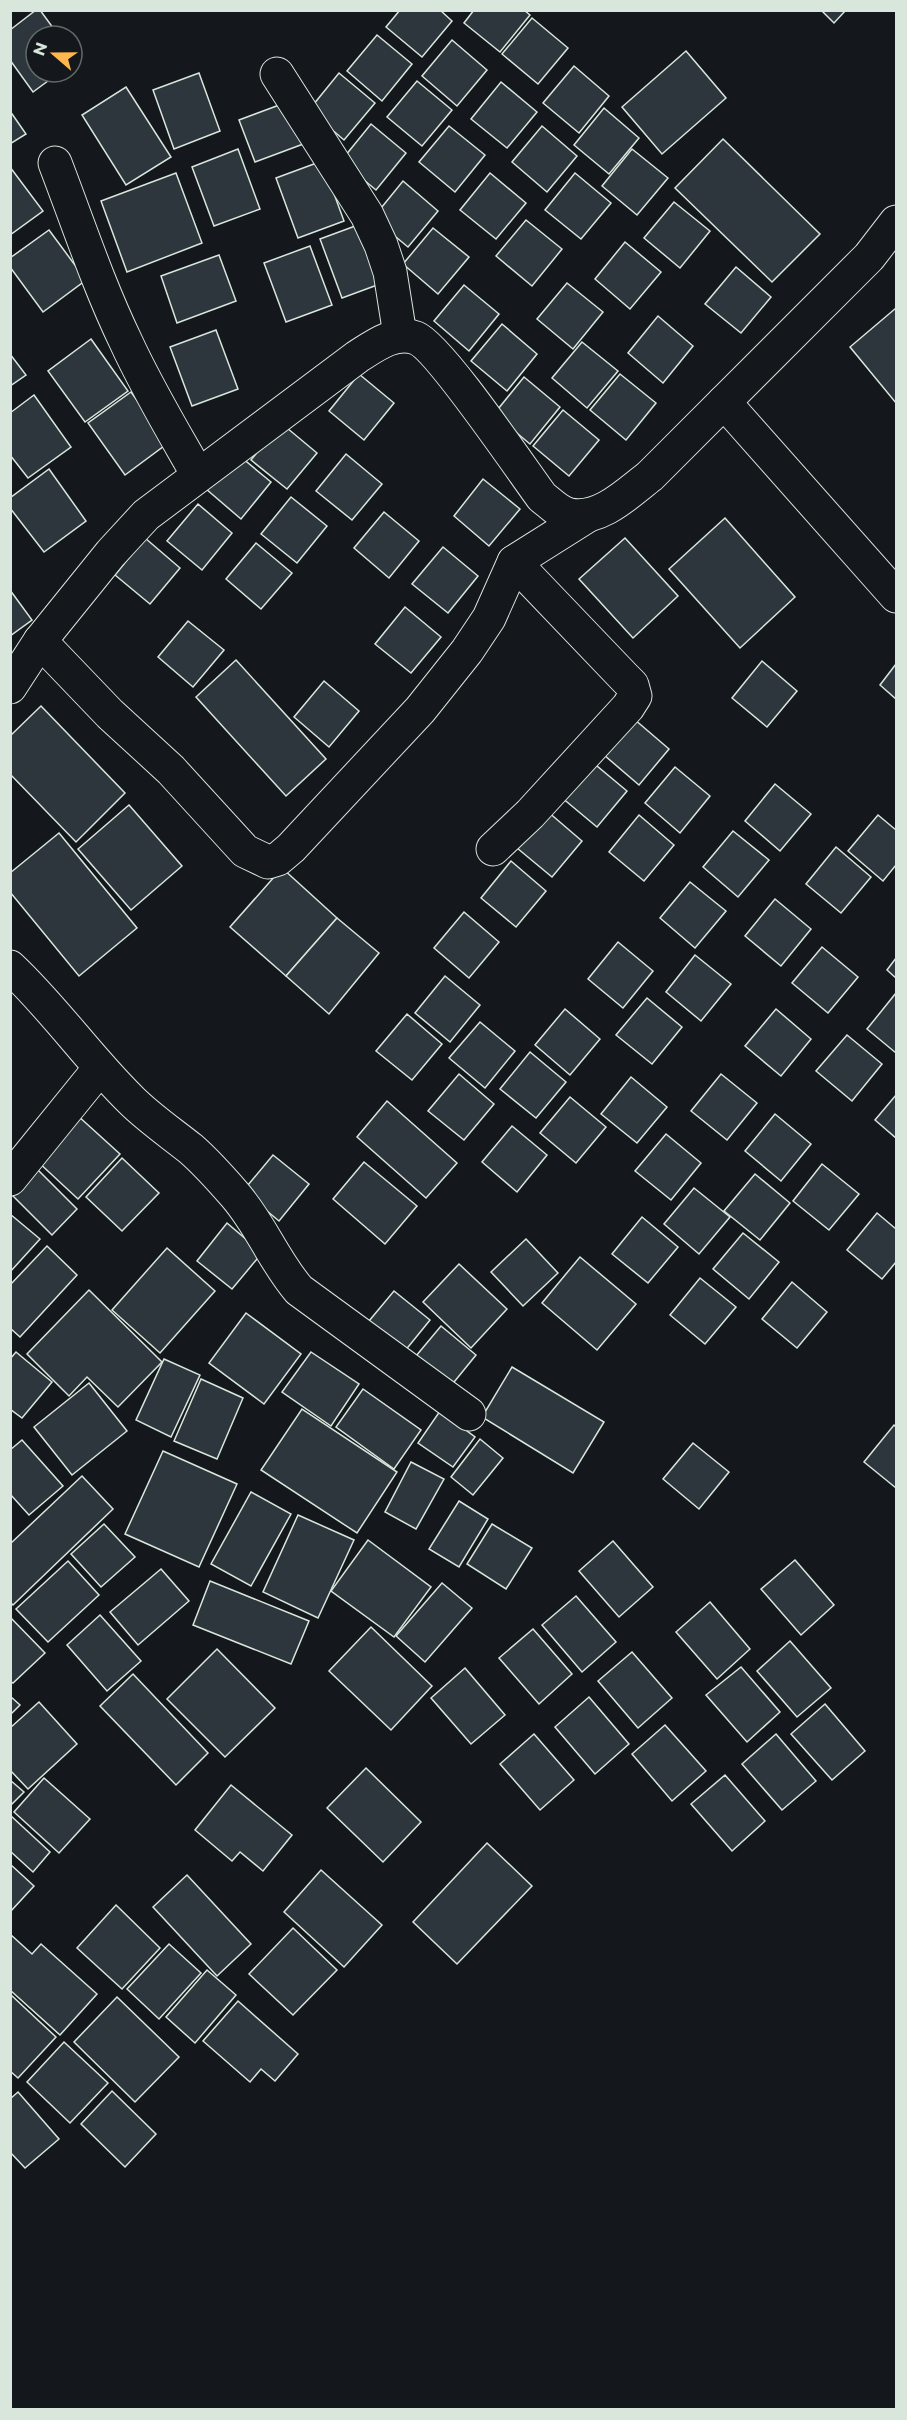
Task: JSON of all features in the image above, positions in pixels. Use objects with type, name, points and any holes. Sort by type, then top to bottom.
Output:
[{"type":"street","points":[[277,74],[362,206],[381,244],[390,272],[400,335]]},
{"type":"street","points":[[55,163],[99,281],[125,340],[153,398],[198,474]]},
{"type":"street","points":[[40,641],[110,714],[171,770],[245,851],[268,862],[279,859],[420,710],[467,651],[489,618],[514,562],[587,516],[614,503],[650,476],[868,257],[897,222]]},
{"type":"street","points":[[10,687],[40,641],[111,553],[146,515],[357,357],[381,342],[400,335],[416,338],[426,344],[445,366],[542,497],[561,512],[587,516]]},
{"type":"street","points":[[724,402],[897,596]]},
{"type":"street","points":[[494,849],[530,814],[628,707],[635,696],[635,692],[625,678],[514,562]]},
{"type":"street","points":[[10,967],[45,1001],[100,1068],[132,1101],[192,1151],[235,1195],[251,1214],[284,1273],[299,1290],[469,1414]]},
{"type":"street","points":[[10,1179],[100,1068]]},
{"type":"building","points":[[36,10],[40,10],[50,24],[24,24],[24,79],[10,60],[10,30]]},
{"type":"building","points":[[400,10],[440,10],[452,21],[422,57],[386,27]]},
{"type":"building","points":[[474,10],[524,10],[530,15],[500,52],[464,23]]},
{"type":"building","points":[[821,10],[846,10],[834,23]]},
{"type":"building","points":[[532,18],[568,48],[538,84],[502,54]]},
{"type":"building","points":[[377,35],[412,64],[382,101],[347,71]]},
{"type":"building","points":[[452,40],[487,70],[457,106],[422,76]]},
{"type":"building","points":[[686,51],[726,98],[662,154],[622,107]]},
{"type":"building","points":[[574,66],[609,96],[579,133],[543,103]]},
{"type":"building","points":[[199,73],[220,131],[174,149],[153,90]]},
{"type":"building","points":[[339,73],[375,103],[344,140],[309,110]]},
{"type":"building","points":[[417,81],[452,110],[422,146],[387,117]]},
{"type":"building","points":[[501,82],[537,112],[507,148],[471,119]]},
{"type":"building","points":[[27,84],[44,84],[33,92]]},
{"type":"building","points":[[126,87],[171,157],[126,185],[82,115]]},
{"type":"building","points":[[290,101],[306,143],[255,162],[239,120]]},
{"type":"building","points":[[604,108],[639,138],[609,174],[574,145]]},
{"type":"building","points":[[10,111],[26,134],[10,144]]},
{"type":"building","points":[[371,124],[406,153],[376,190],[341,161]]},
{"type":"building","points":[[449,126],[485,155],[455,192],[419,162]]},
{"type":"building","points":[[542,126],[577,156],[547,192],[512,162]]},
{"type":"building","points":[[723,139],[820,234],[772,282],[675,188]]},
{"type":"building","points":[[238,149],[260,209],[214,226],[192,167]]},
{"type":"building","points":[[632,149],[668,178],[637,215],[602,186]]},
{"type":"building","points":[[322,161],[344,221],[298,238],[276,178]]},
{"type":"building","points":[[10,167],[43,211],[10,235]]},
{"type":"building","points":[[176,173],[202,243],[127,272],[101,201]]},
{"type":"building","points":[[490,173],[526,203],[496,239],[460,210]]},
{"type":"building","points":[[575,173],[611,203],[581,239],[545,210]]},
{"type":"building","points":[[403,181],[438,211],[408,247],[373,218]]},
{"type":"building","points":[[674,202],[710,231],[680,268],[644,238]]},
{"type":"building","points":[[526,220],[562,249],[532,286],[496,256]]},
{"type":"building","points":[[366,222],[388,281],[342,298],[320,239]]},
{"type":"building","points":[[433,228],[469,257],[438,294],[403,264]]},
{"type":"building","points":[[49,230],[86,280],[43,312],[10,267],[10,258]]},
{"type":"building","points":[[625,242],[661,272],[630,309],[595,279]]},
{"type":"building","points":[[310,246],[332,305],[286,322],[264,263]]},
{"type":"building","points":[[219,255],[236,301],[177,323],[161,276]]},
{"type":"building","points":[[736,267],[771,297],[741,333],[705,304]]},
{"type":"building","points":[[567,283],[603,312],[573,349],[537,319]]},
{"type":"building","points":[[464,285],[499,314],[469,351],[434,321]]},
{"type":"building","points":[[896,308],[896,403],[850,347]]},
{"type":"building","points":[[658,316],[693,346],[663,383],[628,353]]},
{"type":"building","points":[[502,324],[537,354],[507,391],[471,361]]},
{"type":"building","points":[[216,330],[238,389],[192,406],[170,347]]},
{"type":"building","points":[[91,339],[128,391],[85,422],[48,371]]},
{"type":"building","points":[[582,342],[618,371],[587,408],[552,378]]},
{"type":"building","points":[[10,354],[26,375],[10,386]]},
{"type":"building","points":[[359,374],[394,403],[364,440],[329,411]]},
{"type":"building","points":[[620,374],[656,403],[626,440],[590,410]]},
{"type":"building","points":[[524,377],[560,407],[530,444],[494,414]]},
{"type":"building","points":[[131,392],[168,443],[125,475],[88,423]]},
{"type":"building","points":[[34,395],[71,447],[28,478],[10,455],[10,413]]},
{"type":"building","points":[[563,410],[599,440],[569,476],[533,446]]},
{"type":"building","points":[[281,423],[317,453],[287,489],[251,460]]},
{"type":"building","points":[[236,453],[271,482],[241,519],[206,489]]},
{"type":"building","points":[[346,454],[382,484],[352,520],[316,491]]},
{"type":"building","points":[[49,469],[86,521],[44,552],[10,508],[10,498]]},
{"type":"building","points":[[483,479],[520,509],[489,546],[454,516]]},
{"type":"building","points":[[291,497],[327,526],[297,563],[261,534]]},
{"type":"building","points":[[198,504],[232,533],[202,570],[167,541]]},
{"type":"building","points":[[384,512],[419,541],[389,578],[354,548]]},
{"type":"building","points":[[725,518],[795,597],[740,648],[669,569]]},
{"type":"building","points":[[145,538],[180,568],[150,604],[115,575]]},
{"type":"building","points":[[625,538],[678,596],[633,638],[579,579]]},
{"type":"building","points":[[256,543],[292,573],[261,609],[226,579]]},
{"type":"building","points":[[443,547],[478,576],[448,613],[412,584]]},
{"type":"building","points":[[10,590],[32,620],[10,636]]},
{"type":"building","points":[[405,607],[441,637],[411,673],[375,644]]},
{"type":"building","points":[[188,621],[224,650],[193,687],[158,657]]},
{"type":"building","points":[[236,660],[326,759],[286,796],[196,697]]},
{"type":"building","points":[[762,661],[797,691],[767,727],[732,698]]},
{"type":"building","points":[[896,664],[896,699],[880,685]]},
{"type":"building","points":[[324,681],[359,711],[329,747],[294,717]]},
{"type":"building","points":[[41,706],[125,793],[76,842],[10,774],[10,736]]},
{"type":"building","points":[[634,719],[669,749],[639,785],[604,755]]},
{"type":"building","points":[[591,761],[627,791],[597,827],[561,797]]},
{"type":"building","points":[[675,767],[710,796],[680,833],[645,803]]},
{"type":"building","points":[[775,784],[811,814],[780,851],[745,821]]},
{"type":"building","points":[[129,805],[182,866],[131,910],[78,849]]},
{"type":"building","points":[[547,811],[582,841],[552,877],[517,848]]},
{"type":"building","points":[[639,815],[674,845],[644,881],[609,852]]},
{"type":"building","points":[[878,815],[896,830],[896,865],[883,881],[848,851]]},
{"type":"building","points":[[733,831],[769,860],[738,897],[703,867]]},
{"type":"building","points":[[59,833],[137,928],[79,976],[10,892],[10,873]]},
{"type":"building","points":[[836,847],[871,877],[841,913],[806,884]]},
{"type":"building","points":[[511,861],[546,891],[516,927],[481,898]]},
{"type":"building","points":[[282,868],[337,918],[286,976],[230,927]]},
{"type":"building","points":[[690,882],[726,911],[695,948],[660,918]]},
{"type":"building","points":[[775,899],[811,929],[781,966],[745,936]]},
{"type":"building","points":[[464,912],[499,942],[469,978],[434,948]]},
{"type":"building","points":[[337,918],[379,953],[329,1014],[286,976]]},
{"type":"building","points":[[618,942],[653,971],[623,1008],[588,979]]},
{"type":"building","points":[[822,947],[858,977],[828,1013],[792,983]]},
{"type":"building","points":[[695,955],[731,984],[701,1021],[666,992]]},
{"type":"building","points":[[896,958],[896,978],[887,970]]},
{"type":"building","points":[[445,976],[480,1005],[450,1042],[415,1013]]},
{"type":"building","points":[[896,993],[896,1053],[867,1029]]},
{"type":"building","points":[[647,998],[682,1027],[652,1064],[616,1035]]},
{"type":"building","points":[[565,1009],[600,1039],[570,1075],[535,1045]]},
{"type":"building","points":[[776,1009],[811,1039],[781,1076],[745,1046]]},
{"type":"building","points":[[407,1014],[442,1044],[412,1080],[376,1051]]},
{"type":"building","points":[[480,1022],[515,1051],[485,1088],[449,1058]]},
{"type":"building","points":[[847,1035],[882,1064],[852,1101],[816,1071]]},
{"type":"building","points":[[530,1052],[566,1082],[536,1118],[500,1089]]},
{"type":"building","points":[[459,1074],[494,1104],[464,1140],[428,1111]]},
{"type":"building","points":[[721,1074],[757,1103],[727,1140],[691,1111]]},
{"type":"building","points":[[631,1077],[667,1107],[637,1143],[601,1114]]},
{"type":"building","points":[[896,1095],[896,1138],[875,1120]]},
{"type":"building","points":[[570,1097],[606,1127],[576,1163],[540,1133]]},
{"type":"building","points":[[387,1101],[457,1163],[426,1198],[357,1137]]},
{"type":"building","points":[[775,1114],[811,1144],[781,1181],[745,1151]]},
{"type":"building","points":[[77,1115],[120,1154],[78,1199],[36,1160]]},
{"type":"building","points":[[512,1126],[547,1155],[517,1192],[482,1162]]},
{"type":"building","points":[[666,1134],[701,1163],[671,1200],[635,1171]]},
{"type":"building","points":[[273,1155],[309,1184],[279,1221],[243,1191]]},
{"type":"building","points":[[122,1158],[159,1193],[122,1231],[86,1197]]},
{"type":"building","points":[[364,1162],[417,1206],[385,1244],[333,1199]]},
{"type":"building","points":[[822,1164],[859,1194],[829,1230],[793,1201]]},
{"type":"building","points":[[34,1166],[77,1209],[52,1235],[10,1193]]},
{"type":"building","points":[[755,1174],[790,1203],[760,1240],[724,1211]]},
{"type":"building","points":[[694,1188],[730,1217],[699,1254],[664,1224]]},
{"type":"building","points":[[877,1213],[896,1229],[896,1262],[882,1279],[847,1250]]},
{"type":"building","points":[[10,1214],[40,1239],[10,1272]]},
{"type":"building","points":[[642,1217],[678,1247],[648,1283],[612,1254]]},
{"type":"building","points":[[227,1223],[262,1253],[232,1289],[197,1261]]},
{"type":"building","points":[[743,1233],[779,1262],[749,1299],[713,1269]]},
{"type":"building","points":[[526,1239],[558,1273],[523,1306],[491,1272]]},
{"type":"building","points":[[47,1246],[77,1275],[20,1337],[10,1328],[10,1285]]},
{"type":"building","points":[[167,1248],[215,1291],[160,1353],[112,1310]]},
{"type":"building","points":[[580,1257],[636,1304],[597,1350],[542,1303]]},
{"type":"building","points":[[459,1264],[507,1309],[471,1348],[423,1302]]},
{"type":"building","points":[[700,1278],[736,1307],[705,1344],[670,1315]]},
{"type":"building","points":[[792,1282],[827,1312],[797,1348],[762,1319]]},
{"type":"building","points":[[89,1290],[162,1362],[118,1407],[87,1377],[69,1396],[27,1354]]},
{"type":"building","points":[[394,1291],[430,1320],[400,1357],[364,1327]]},
{"type":"building","points":[[246,1313],[301,1354],[264,1404],[209,1363]]},
{"type":"building","points":[[441,1326],[476,1355],[446,1392],[411,1362]]},
{"type":"building","points":[[16,1352],[52,1382],[22,1418],[10,1409],[10,1359]]},
{"type":"building","points":[[311,1352],[359,1384],[331,1426],[282,1392]]},
{"type":"building","points":[[164,1359],[200,1375],[171,1437],[136,1420]]},
{"type":"building","points":[[512,1367],[604,1422],[573,1473],[482,1417]]},
{"type":"building","points":[[201,1379],[243,1398],[217,1459],[174,1441]]},
{"type":"building","points":[[89,1383],[127,1431],[72,1475],[34,1427]]},
{"type":"building","points":[[363,1389],[421,1430],[394,1469],[336,1427]]},
{"type":"building","points":[[302,1409],[397,1472],[357,1533],[261,1470]]},
{"type":"building","points":[[440,1411],[475,1437],[453,1467],[418,1443]]},
{"type":"building","points":[[894,1425],[896,1427],[896,1488],[864,1462]]},
{"type":"building","points":[[480,1439],[503,1458],[473,1495],[451,1477]]},
{"type":"building","points":[[22,1440],[63,1486],[29,1515],[10,1494],[10,1450]]},
{"type":"building","points":[[693,1443],[729,1472],[699,1509],[663,1479]]},
{"type":"building","points":[[163,1451],[237,1484],[199,1567],[125,1534]]},
{"type":"building","points":[[411,1462],[444,1479],[416,1529],[385,1512]]},
{"type":"building","points":[[82,1476],[113,1509],[13,1605],[10,1602],[10,1544]]},
{"type":"building","points":[[251,1492],[291,1514],[251,1586],[211,1564]]},
{"type":"building","points":[[459,1501],[488,1519],[459,1567],[429,1549]]},
{"type":"building","points":[[298,1515],[354,1540],[318,1618],[263,1592]]},
{"type":"building","points":[[104,1524],[135,1557],[101,1587],[71,1554]]},
{"type":"building","points":[[492,1524],[532,1548],[506,1589],[467,1564]]},
{"type":"building","points":[[368,1540],[431,1587],[394,1637],[331,1591]]},
{"type":"building","points":[[613,1541],[653,1587],[619,1617],[579,1571]]},
{"type":"building","points":[[795,1560],[834,1605],[801,1635],[761,1589]]},
{"type":"building","points":[[68,1561],[99,1595],[48,1642],[16,1609]]},
{"type":"building","points":[[161,1569],[189,1601],[138,1645],[110,1612]]},
{"type":"building","points":[[210,1581],[309,1621],[291,1664],[193,1625]]},
{"type":"building","points":[[442,1583],[472,1608],[425,1662],[396,1636]]},
{"type":"building","points":[[576,1596],[616,1642],[582,1672],[542,1625]]},
{"type":"building","points":[[710,1602],[750,1649],[717,1679],[676,1632]]},
{"type":"building","points":[[100,1615],[141,1661],[107,1691],[67,1645]]},
{"type":"building","points":[[10,1617],[45,1653],[13,1683],[10,1681]]},
{"type":"building","points":[[371,1627],[432,1686],[391,1730],[329,1671]]},
{"type":"building","points":[[533,1629],[572,1674],[539,1704],[499,1658]]},
{"type":"building","points":[[790,1641],[831,1688],[797,1717],[757,1671]]},
{"type":"building","points":[[217,1649],[275,1708],[225,1757],[167,1699]]},
{"type":"building","points":[[632,1652],[672,1698],[638,1728],[598,1681]]},
{"type":"building","points":[[741,1667],[780,1712],[747,1742],[706,1695]]},
{"type":"building","points":[[465,1668],[505,1715],[471,1744],[431,1698]]},
{"type":"building","points":[[133,1674],[208,1753],[176,1785],[100,1706]]},
{"type":"building","points":[[10,1696],[20,1705],[10,1715]]},
{"type":"building","points":[[589,1697],[629,1744],[595,1774],[555,1727]]},
{"type":"building","points":[[39,1702],[77,1744],[28,1789],[10,1770],[10,1728]]},
{"type":"building","points":[[825,1704],[865,1751],[832,1780],[791,1734]]},
{"type":"building","points":[[665,1725],[706,1771],[672,1801],[632,1754]]},
{"type":"building","points":[[534,1734],[574,1780],[540,1810],[500,1764]]},
{"type":"building","points":[[776,1734],[816,1781],[782,1810],[742,1764]]},
{"type":"building","points":[[366,1768],[421,1822],[383,1862],[327,1808]]},
{"type":"building","points":[[725,1775],[765,1821],[732,1851],[691,1804]]},
{"type":"building","points":[[44,1778],[90,1819],[59,1853],[14,1812]]},
{"type":"building","points":[[10,1780],[24,1792],[10,1806]]},
{"type":"building","points":[[231,1785],[292,1835],[263,1871],[240,1852],[232,1861],[195,1830]]},
{"type":"building","points":[[10,1815],[50,1852],[33,1872],[10,1851]]},
{"type":"building","points":[[487,1843],[532,1886],[457,1964],[413,1922]]},
{"type":"building","points":[[10,1864],[34,1886],[10,1912]]},
{"type":"building","points":[[321,1870],[382,1925],[344,1967],[284,1912]]},
{"type":"building","points":[[187,1875],[251,1944],[217,1976],[153,1907]]},
{"type":"building","points":[[116,1905],[160,1948],[122,1989],[77,1948]]},
{"type":"building","points":[[293,1928],[337,1970],[293,2015],[249,1974]]},
{"type":"building","points":[[10,1934],[32,1954],[41,1944],[97,1994],[60,2035],[10,1990]]},
{"type":"building","points":[[169,1944],[201,1973],[159,2019],[127,1989]]},
{"type":"building","points":[[207,1970],[236,1995],[195,2043],[166,2017]]},
{"type":"building","points":[[10,1994],[56,2037],[18,2078],[10,2071]]},
{"type":"building","points":[[117,1997],[179,2057],[135,2102],[74,2042]]},
{"type":"building","points":[[238,2001],[298,2054],[275,2081],[261,2069],[250,2082],[203,2041]]},
{"type":"building","points":[[64,2042],[108,2083],[70,2123],[27,2082]]},
{"type":"building","points":[[112,2091],[156,2134],[125,2167],[81,2124]]},
{"type":"building","points":[[18,2092],[59,2139],[25,2168],[10,2152],[10,2099]]}]
